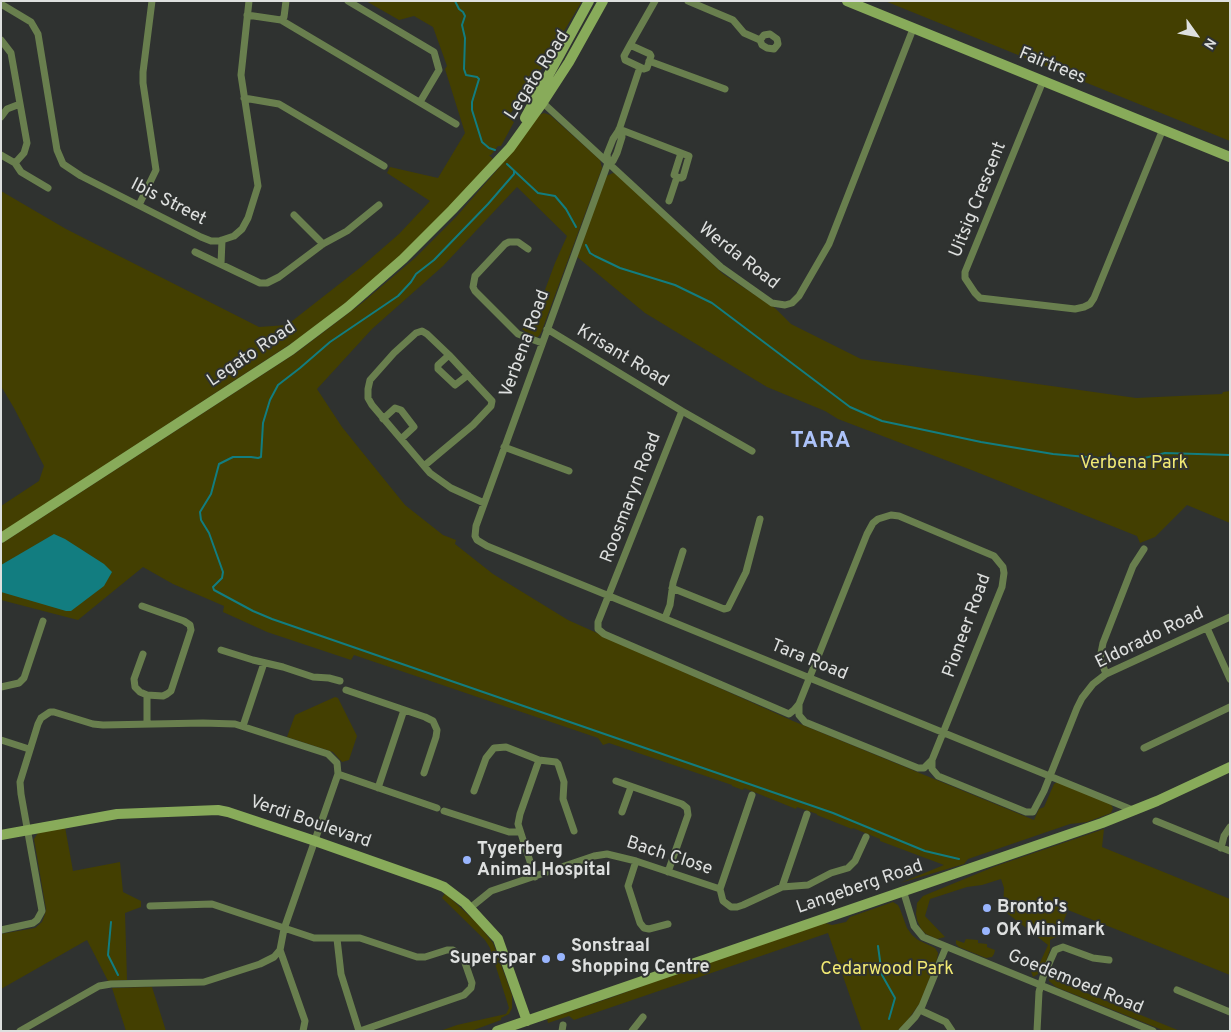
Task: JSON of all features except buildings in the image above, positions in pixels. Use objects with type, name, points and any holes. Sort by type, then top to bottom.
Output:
[{"type":"street","points":[[139,205],[156,170],[143,83],[152,1]]},
{"type":"street","name":"Ibis Street","points":[[1,4],[31,22],[38,34],[57,150],[60,160],[69,170],[207,239],[222,240],[238,234],[245,224],[258,186],[241,75],[249,1]]},
{"type":"street","points":[[281,20],[284,17],[286,1]]},
{"type":"street","points":[[348,1],[434,52],[439,70],[420,102]]},
{"type":"street","name":"Legato Road","points":[[540,100],[589,1]]},
{"type":"street","name":"Legato Road","points":[[1,538],[290,350],[348,307],[403,259],[510,148],[540,100],[569,62],[603,1]]},
{"type":"street","points":[[630,45],[650,54],[646,68],[640,67],[624,58],[630,45],[654,1]]},
{"type":"street","points":[[688,1],[733,20],[744,33],[760,40]]},
{"type":"street","name":"Fairtrees","points":[[839,1],[862,8]]},
{"type":"street","name":"Fairtrees","points":[[847,1],[1230,157]]},
{"type":"street","points":[[247,15],[281,20],[456,124]]},
{"type":"street","name":"Werda Road","points":[[540,100],[729,273],[772,303],[782,306],[789,304],[799,296],[829,244],[914,29]]},
{"type":"street","points":[[1,40],[11,53],[27,147],[21,158],[15,163]]},
{"type":"street","points":[[649,61],[725,90]]},
{"type":"street","name":"Verbena Road","points":[[475,536],[476,526],[608,163],[607,154],[614,134],[619,130],[640,67]]},
{"type":"street","name":"Uitsig Crescent","points":[[1043,81],[965,272],[965,278],[975,294],[980,298],[1075,309],[1084,308],[1090,304],[1163,129]]},
{"type":"street","points":[[244,98],[279,104],[384,166]]},
{"type":"street","points":[[1,118],[7,109],[20,104]]},
{"type":"street","points":[[619,130],[690,157],[683,178],[678,177],[669,201]]},
{"type":"street","points":[[1,155],[15,163],[21,172],[48,188]]},
{"type":"street","points":[[194,252],[260,283],[267,283],[279,277],[323,244],[347,231],[379,205]]},
{"type":"street","points":[[294,215],[323,244]]},
{"type":"street","points":[[221,264],[222,240]]},
{"type":"street","points":[[528,248],[518,242],[505,244],[475,276],[473,287],[518,334],[542,343]]},
{"type":"street","name":"Krisant Road","points":[[547,329],[752,451]]},
{"type":"street","points":[[424,466],[473,424],[491,406],[491,399],[449,355],[422,331],[416,333],[394,353],[370,380],[368,398],[372,405],[424,466],[435,477],[451,488],[484,504]]},
{"type":"street","points":[[449,355],[438,365],[438,369],[455,385],[468,375]]},
{"type":"street","points":[[384,419],[395,408],[401,410],[414,427],[401,439]]},
{"type":"street","name":"Roosmaryn Road","points":[[682,411],[598,622],[598,629],[604,634],[786,713],[789,714],[799,704]]},
{"type":"street","points":[[504,447],[569,471]]},
{"type":"street","name":"Pioneer Road","points":[[799,704],[870,527],[878,519],[885,516],[899,516],[994,556],[1003,567],[1004,573],[1002,587],[932,760]]},
{"type":"street","points":[[672,588],[724,609],[728,608],[746,572],[760,519]]},
{"type":"street","name":"Tara Road","points":[[475,536],[477,540],[487,546],[1051,775],[1135,811]]},
{"type":"street","points":[[1106,674],[1100,658],[1103,642],[1133,566],[1144,549]]},
{"type":"street","points":[[665,618],[683,551]]},
{"type":"street","points":[[142,606],[184,621],[191,628],[191,635],[171,691],[163,696],[147,695],[137,689],[134,683],[143,654]]},
{"type":"street","name":"Eldorado Road","points":[[932,760],[932,769],[938,776],[1030,813],[1035,810],[1051,775],[1082,698],[1093,684],[1106,674],[1230,617]]},
{"type":"street","points":[[1,687],[19,683],[24,678],[43,621]]},
{"type":"street","points":[[1207,628],[1230,678]]},
{"type":"street","points":[[221,650],[313,677],[330,678],[340,681]]},
{"type":"street","points":[[243,726],[264,663]]},
{"type":"street","points":[[346,690],[431,720],[437,726],[436,736],[424,772]]},
{"type":"street","points":[[147,695],[147,724]]},
{"type":"street","points":[[799,704],[799,715],[805,722],[918,768],[924,768],[932,760]]},
{"type":"street","points":[[1144,748],[1230,707]]},
{"type":"street","points":[[378,788],[404,710]]},
{"type":"street","points":[[1,930],[33,923],[42,911],[20,787],[22,774],[41,718],[50,712],[54,712],[99,725],[218,723],[243,726],[331,756],[337,762],[338,774],[284,929],[280,950],[305,1021],[303,1031]]},
{"type":"street","points":[[1,740],[30,749]]},
{"type":"street","points":[[474,791],[486,758],[494,748],[506,748],[539,760],[555,761],[558,764],[564,782],[563,799],[574,831]]},
{"type":"street","points":[[535,877],[520,832],[518,820],[539,760]]},
{"type":"street","name":"Langeberg Road","points":[[497,1031],[1135,811],[1230,767]]},
{"type":"street","points":[[338,774],[437,808]]},
{"type":"street","points":[[616,781],[682,804],[688,810],[688,816],[668,872]]},
{"type":"street","points":[[622,812],[631,787]]},
{"type":"street","points":[[752,795],[720,889],[727,905],[734,907],[743,905],[782,887],[808,885],[831,873],[848,868],[855,861],[866,837]]},
{"type":"street","name":"Verdi Boulevard","points":[[1,835],[117,814],[218,810],[315,841],[434,883],[459,897],[498,939],[527,1021]]},
{"type":"street","points":[[444,811],[509,832],[520,832]]},
{"type":"street","points":[[782,887],[807,814]]},
{"type":"street","points":[[1156,821],[1230,851]]},
{"type":"street","points":[[1221,848],[1224,836],[1230,827]]},
{"type":"street","name":"Bach Close","points":[[470,908],[491,891],[602,854],[614,854],[720,889]]},
{"type":"street","points":[[636,861],[628,886],[640,923],[644,928],[649,929],[668,924]]},
{"type":"street","name":"Goedemoed Road","points":[[903,890],[912,920],[917,931],[923,937],[1153,1031]]},
{"type":"street","points":[[150,906],[212,904],[314,938],[360,938],[417,957],[425,957],[446,950],[453,950],[463,957],[472,983],[468,992],[458,998],[359,1031],[341,974],[337,939]]},
{"type":"street","points":[[902,1031],[920,1010],[946,947]]},
{"type":"street","points":[[1037,1031],[1041,985],[1053,952],[1060,947],[1066,947],[1094,958],[1109,960]]},
{"type":"street","points":[[20,1031],[99,986],[112,984],[204,982],[269,960],[280,950]]},
{"type":"street","points":[[269,960],[279,962],[286,967]]},
{"type":"street","points":[[1177,990],[1230,1012]]},
{"type":"street","points":[[920,1010],[946,1022],[952,1031]]},
{"type":"street","points":[[632,1031],[643,1017]]},
{"type":"green space","points":[[366,1],[582,1],[542,68],[508,117],[514,122],[501,146],[498,146],[489,155],[493,159],[431,229],[364,289],[295,341],[1,533],[1,506],[39,481],[44,466],[1,386],[1,191],[66,229],[259,327],[287,325],[361,267],[399,234],[430,201],[387,173],[390,167],[438,178],[465,133],[445,69],[447,66],[433,27],[414,16],[399,20]]},
{"type":"green space","points":[[885,1],[1230,1],[1230,141]]},
{"type":"green space","points":[[544,113],[550,115],[600,160],[602,168],[538,337],[531,336],[522,329],[536,314],[567,236],[517,187],[443,266],[372,329],[317,389],[342,427],[405,505],[443,535],[456,540],[455,544],[493,574],[568,620],[793,721],[1034,820],[1039,809],[1044,807],[1054,784],[1057,782],[1110,803],[1113,808],[1111,813],[1087,822],[1070,824],[968,859],[964,864],[900,883],[944,865],[880,841],[880,839],[817,814],[797,807],[796,809],[744,788],[743,790],[609,743],[603,745],[598,738],[354,655],[351,660],[267,632],[223,612],[224,606],[173,584],[143,567],[78,620],[1,600],[1,544],[296,353],[362,303],[415,258],[456,217],[497,170],[539,115]]},
{"type":"green space","name":"Verbena Park","points":[[613,173],[617,174],[723,274],[775,308],[791,324],[861,359],[1136,398],[1222,394],[1223,392],[1230,391],[1230,523],[1187,505],[1155,537],[1140,543],[1137,536],[838,419],[825,411],[767,387],[645,313],[576,256],[606,176]]},
{"type":"green space","points":[[335,697],[338,698],[357,736],[349,760],[342,762],[333,752],[287,737],[295,715]]},
{"type":"green space","points":[[65,827],[73,871],[120,862],[123,892],[141,901],[141,907],[125,913],[127,980],[108,981],[87,940],[1,989],[1,934],[35,928],[42,922],[45,914],[46,909],[34,839],[38,833]]},
{"type":"green space","points":[[1104,829],[1102,847],[1230,899],[1230,975],[1068,910],[1058,936],[1050,940],[1050,950],[1042,972],[1033,977],[1031,971],[1038,967],[1048,945],[1003,910],[1004,888],[1001,879],[967,887],[930,899],[925,916],[945,937],[937,939],[926,934],[921,929],[916,914],[917,903],[923,896],[996,866]]},
{"type":"green space","points":[[445,893],[479,925],[493,943],[512,995],[512,1008],[509,1014],[501,1018],[501,1020],[471,1031],[440,1031],[457,1025],[506,1014],[509,1008],[490,948],[485,940],[442,898]]},
{"type":"green space","name":"Cedarwood Park","points":[[893,902],[898,905],[907,928],[912,935],[935,948],[938,953],[920,1003],[897,1031],[862,1031],[828,933],[574,1020],[569,1016],[548,1023],[547,1019],[686,970],[825,923],[832,925],[846,922],[850,917]]},
{"type":"green space","points":[[966,939],[978,940],[978,943],[987,944],[987,947],[995,950],[994,954],[992,957],[986,958],[956,944],[956,940],[964,943]]},
{"type":"green space","points":[[1050,973],[1054,975],[1057,981],[1180,1031],[1165,1031],[1056,987],[1049,981]]},
{"type":"green space","points":[[152,987],[166,1031],[126,1031],[112,988]]},
{"type":"water","points":[[54,534],[104,564],[112,572],[104,586],[71,611],[1,592],[1,565]]},
{"type":"waterway","points":[[455,1],[465,16],[462,25],[465,38],[464,69],[466,75],[479,79],[472,102],[472,110],[482,142],[495,150]]},
{"type":"waterway","points":[[507,164],[538,193],[555,196],[566,209],[576,227]]},
{"type":"waterway","points":[[514,171],[514,174],[488,204],[434,260],[416,274],[398,296],[330,342],[278,385],[270,400],[263,423],[261,457],[233,457],[219,464],[211,494],[200,512],[201,520],[209,533],[223,572],[222,578],[213,587],[214,590],[272,619],[833,813],[925,851],[959,859]]},
{"type":"waterway","points":[[586,245],[590,253],[620,268],[675,285],[712,303],[850,407],[882,421],[981,442],[1053,454],[1132,461],[1165,453],[1230,455]]},
{"type":"waterway","points":[[111,922],[108,955],[118,975]]},
{"type":"waterway","points":[[878,946],[882,975],[895,998],[889,1019]]},
{"type":"place","name":"Tygerberg Animal Hospital","points":[[467,860]]},
{"type":"place","name":"Bronto's","points":[[987,908]]},
{"type":"place","name":"OK Minimark","points":[[986,931]]},
{"type":"place","name":"Sonstraal Shopping Centre","points":[[561,957]]},
{"type":"place","name":"Superspar","points":[[546,959]]},
{"type":"district","name":"TARA","points":[[821,443]]}]
